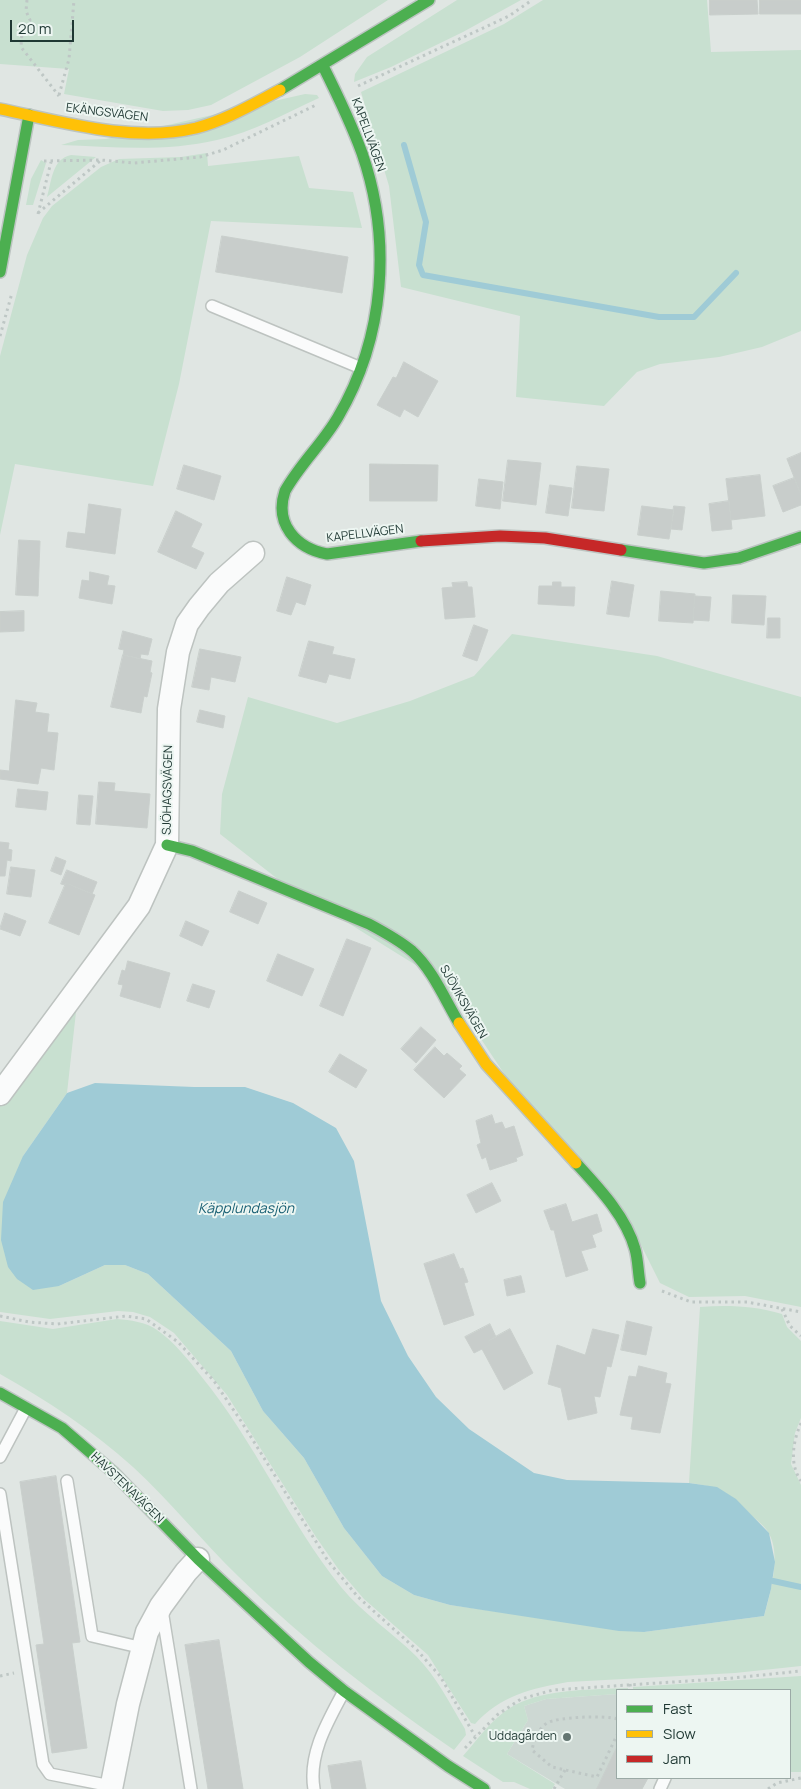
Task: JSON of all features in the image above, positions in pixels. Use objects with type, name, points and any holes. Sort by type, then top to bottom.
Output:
[{"type":"street","name":"EKÄNGSVÄGEN","points":[[0,109],[136,132],[171,132],[221,119],[323,66],[429,0]]},
{"type":"street","name":"KAPELLVÄGEN","points":[[323,66],[356,136],[378,205],[381,282],[371,339],[353,390],[336,422],[297,474],[282,498],[281,514],[289,533],[301,546],[315,553],[339,553],[422,541],[509,536],[545,538],[704,563],[739,558],[801,537]]},
{"type":"street","points":[[0,272],[29,115]]},
{"type":"street","name":"SJÖHAGSVÄGEN","points":[[0,1094],[139,906],[167,845],[169,708],[178,652],[187,624],[219,583],[253,552]]},
{"type":"street","name":"SJÖVIKSVÄGEN","points":[[167,845],[192,851],[369,924],[393,937],[413,952],[435,980],[466,1036],[486,1064],[594,1182],[616,1211],[635,1248],[640,1283]]},
{"type":"street","name":"HAVSTENAVÄGEN","points":[[0,1393],[62,1428],[113,1472],[198,1559],[309,1662],[344,1691],[448,1766],[484,1789]]},
{"type":"street","points":[[111,1787],[128,1704],[147,1632],[161,1606],[198,1559]]},
{"type":"lane","points":[[212,306],[362,368]]},
{"type":"lane","points":[[0,1457],[26,1408]]},
{"type":"lane","points":[[67,1481],[92,1636],[143,1648]]},
{"type":"lane","points":[[0,1494],[43,1764],[50,1774],[111,1787]]},
{"type":"lane","points":[[161,1606],[191,1789]]},
{"type":"lane","points":[[314,1789],[314,1762],[319,1743],[344,1691]]},
{"type":"path","points":[[27,0],[26,11],[30,20],[22,32],[21,47],[59,96],[69,58],[74,0]]},
{"type":"path","points":[[355,87],[509,16],[532,0]]},
{"type":"path","points":[[44,161],[101,160],[38,214],[51,162]]},
{"type":"path","points":[[640,1283],[691,1302],[747,1302],[801,1312]]},
{"type":"path","points":[[781,1308],[790,1326],[801,1336]]},
{"type":"path","points":[[0,1316],[29,1322],[57,1324],[126,1316],[146,1319],[178,1342],[214,1381],[328,1561],[358,1597],[417,1650],[440,1676],[475,1736]]},
{"type":"path","points":[[801,1424],[796,1434],[793,1464],[801,1481]]},
{"type":"path","points":[[463,1749],[497,1715],[521,1699],[537,1694],[571,1687],[734,1678],[801,1671]]},
{"type":"path","points":[[630,1684],[631,1689]]},
{"type":"path","points":[[616,1718],[578,1717],[547,1723],[534,1738],[532,1750],[552,1767],[596,1777],[616,1737]]},
{"type":"path","points":[[554,1789],[565,1770]]},
{"type":"path","points":[[768,1789],[777,1783],[801,1778]]},
{"type":"shaded area","name":"Uddagården","points":[[616,1694],[616,1779],[647,1779],[642,1789],[565,1789],[507,1754],[528,1720],[524,1706],[546,1699]]},
{"type":"green space","points":[[0,0],[388,0],[300,57],[211,105],[188,110],[163,111],[64,94],[69,69],[0,64]]},
{"type":"green space","points":[[457,0],[521,0],[463,32],[391,67],[354,82],[355,74],[367,57]]},
{"type":"green space","points":[[543,0],[707,0],[711,52],[801,50],[801,331],[762,347],[719,357],[660,364],[637,372],[604,406],[516,397],[520,316],[401,287],[389,186],[361,92],[504,24]]},
{"type":"green space","points":[[305,94],[317,95],[319,98],[230,137],[198,144],[159,147],[61,145],[78,140],[106,139]]},
{"type":"green space","points":[[207,153],[208,166],[299,156],[309,188],[353,192],[362,228],[211,221],[179,384],[153,486],[15,464],[0,535],[0,356],[27,255],[43,218],[52,206],[101,167],[119,159],[181,157]]},
{"type":"green space","points":[[71,155],[96,157],[47,197],[56,166],[65,157]]},
{"type":"green space","points":[[41,160],[46,163],[33,205],[26,205],[31,179]]},
{"type":"green space","points":[[512,634],[657,656],[801,697],[801,1307],[745,1296],[689,1297],[660,1283],[633,1229],[513,1087],[443,982],[279,880],[220,834],[222,794],[248,697],[337,723],[410,701],[474,676]]},
{"type":"green space","points":[[78,994],[67,1093],[23,1156],[59,1286],[105,1265],[125,1265],[148,1274],[231,1351],[263,1411],[304,1458],[344,1528],[382,1576],[414,1595],[450,1605],[644,1632],[764,1616],[774,1574],[774,1551],[768,1532],[762,1524],[729,1495],[716,1488],[689,1483],[700,1307],[741,1307],[782,1314],[787,1327],[801,1341],[801,1418],[795,1433],[791,1464],[801,1485],[801,1666],[735,1673],[568,1682],[542,1687],[517,1695],[495,1706],[475,1724],[471,1723],[428,1655],[364,1599],[339,1570],[316,1537],[227,1395],[174,1333],[150,1317],[133,1312],[118,1311],[50,1319],[0,1312],[0,1106]]},
{"type":"green space","points":[[117,1319],[143,1323],[153,1327],[186,1357],[220,1401],[304,1535],[341,1587],[359,1606],[416,1656],[437,1682],[465,1729],[466,1735],[454,1750],[397,1710],[315,1646],[238,1576],[160,1493],[117,1453],[69,1417],[0,1374],[0,1321],[53,1329]]},
{"type":"green space","points":[[801,1676],[801,1772],[791,1772],[791,1689],[633,1689],[633,1687]]},
{"type":"green space","points":[[628,1688],[616,1689],[616,1694],[546,1699],[524,1706],[528,1720],[507,1754],[555,1784],[552,1789],[530,1789],[514,1782],[503,1782],[463,1756],[500,1715],[515,1705],[542,1695],[570,1691]]},
{"type":"water","name":"Käpplundasjön","points":[[95,1083],[245,1087],[293,1103],[336,1128],[354,1161],[381,1301],[408,1356],[436,1397],[469,1429],[534,1473],[567,1480],[689,1483],[717,1487],[736,1499],[769,1533],[775,1562],[764,1616],[644,1632],[619,1631],[450,1605],[414,1595],[382,1576],[344,1528],[304,1458],[263,1411],[231,1351],[148,1274],[125,1265],[105,1265],[59,1286],[33,1290],[17,1279],[8,1267],[1,1240],[3,1202],[23,1156],[67,1093]]},
{"type":"building","points":[[710,0],[757,0],[758,14],[710,15]]},
{"type":"building","points":[[760,0],[801,0],[801,14],[760,14]]},
{"type":"building","points":[[222,236],[348,257],[342,293],[216,272]]},
{"type":"building","points":[[404,362],[438,381],[418,417],[404,409],[400,417],[377,405],[393,377],[396,378]]},
{"type":"building","points":[[801,453],[801,495],[787,459]]},
{"type":"building","points":[[508,460],[541,463],[536,505],[503,501]]},
{"type":"building","points":[[370,464],[438,465],[437,501],[370,501]]},
{"type":"building","points":[[184,465],[221,476],[214,500],[177,489]]},
{"type":"building","points":[[577,466],[609,469],[604,511],[572,508]]},
{"type":"building","points":[[760,475],[765,516],[731,520],[726,479]]},
{"type":"building","points":[[794,478],[801,495],[801,505],[783,512],[773,486]]},
{"type":"building","points":[[479,479],[503,482],[500,509],[476,506]]},
{"type":"building","points":[[550,485],[572,488],[568,516],[546,513]]},
{"type":"building","points":[[729,501],[732,529],[712,531],[709,504]]},
{"type":"building","points":[[89,504],[121,509],[115,554],[66,547],[68,532],[85,534]]},
{"type":"building","points":[[642,506],[674,510],[669,539],[638,535]]},
{"type":"building","points":[[674,506],[685,507],[682,530],[671,529]]},
{"type":"building","points":[[176,511],[202,524],[191,547],[204,553],[196,569],[158,552]]},
{"type":"building","points":[[19,540],[40,541],[38,596],[16,595]]},
{"type":"building","points":[[90,572],[109,576],[107,585],[115,586],[112,604],[79,598],[82,580],[89,581]]},
{"type":"building","points":[[287,577],[311,585],[305,605],[296,602],[291,615],[277,611]]},
{"type":"building","points":[[612,581],[634,585],[629,617],[607,614]]},
{"type":"building","points":[[467,582],[468,587],[472,587],[475,617],[445,619],[442,588],[453,587],[452,583]]},
{"type":"building","points":[[553,582],[561,582],[561,587],[575,587],[574,606],[538,604],[539,586],[552,586]]},
{"type":"building","points":[[661,591],[695,594],[693,623],[659,621]]},
{"type":"building","points":[[733,595],[766,596],[764,625],[732,623]]},
{"type":"building","points":[[695,596],[711,597],[709,621],[693,620]]},
{"type":"building","points":[[24,611],[24,631],[0,632],[0,612]]},
{"type":"building","points":[[768,618],[780,618],[780,638],[767,638]]},
{"type":"building","points":[[474,625],[488,630],[477,661],[463,656]]},
{"type":"building","points":[[123,631],[152,639],[148,655],[141,654],[140,659],[123,655],[124,650],[119,649]]},
{"type":"building","points":[[309,641],[334,647],[332,654],[355,659],[350,679],[329,674],[326,683],[299,676]]},
{"type":"building","points":[[200,649],[241,657],[235,682],[211,677],[209,690],[192,687]]},
{"type":"building","points":[[123,655],[152,661],[150,672],[152,673],[147,697],[144,696],[141,713],[111,707]]},
{"type":"building","points":[[16,700],[37,703],[35,712],[49,714],[47,732],[58,733],[54,770],[41,768],[38,784],[0,779],[0,770],[9,771]]},
{"type":"building","points":[[200,710],[225,716],[223,728],[197,722]]},
{"type":"building","points":[[99,782],[115,783],[114,791],[150,794],[147,828],[96,824]]},
{"type":"building","points":[[18,789],[48,792],[46,810],[16,807]]},
{"type":"building","points":[[79,795],[93,796],[90,825],[77,824]]},
{"type":"building","points":[[0,842],[9,843],[8,849],[12,850],[11,861],[7,860],[5,876],[0,876]]},
{"type":"building","points":[[56,857],[66,861],[61,875],[51,871]]},
{"type":"building","points":[[11,867],[35,870],[31,897],[7,894]]},
{"type":"building","points":[[67,870],[97,882],[92,894],[66,883],[65,885],[61,884]]},
{"type":"building","points":[[66,883],[95,895],[79,935],[49,923]]},
{"type":"building","points":[[239,891],[267,903],[258,924],[230,912]]},
{"type":"building","points":[[5,913],[26,921],[20,936],[0,929]]},
{"type":"building","points":[[186,921],[209,931],[202,946],[180,936]]},
{"type":"building","points":[[347,939],[371,948],[343,1016],[320,1006]]},
{"type":"building","points":[[278,954],[314,969],[302,996],[267,981]]},
{"type":"building","points":[[128,961],[170,973],[160,1008],[120,996],[123,985],[118,984],[122,970],[125,971]]},
{"type":"building","points":[[193,984],[215,991],[209,1008],[187,1001]]},
{"type":"building","points":[[421,1027],[436,1040],[416,1063],[401,1049]]},
{"type":"building","points":[[435,1047],[444,1056],[447,1053],[462,1066],[459,1069],[466,1075],[444,1098],[414,1070]]},
{"type":"building","points":[[340,1054],[367,1070],[356,1088],[329,1072]]},
{"type":"building","points":[[492,1115],[495,1124],[502,1122],[505,1129],[514,1126],[523,1155],[516,1158],[517,1161],[490,1170],[486,1157],[482,1159],[477,1145],[481,1143],[476,1121]]},
{"type":"building","points":[[492,1183],[501,1201],[476,1213],[467,1195]]},
{"type":"building","points":[[566,1204],[572,1222],[597,1214],[602,1231],[592,1235],[596,1247],[581,1251],[588,1270],[566,1277],[554,1230],[551,1230],[544,1211]]},
{"type":"building","points":[[454,1254],[460,1269],[463,1268],[468,1282],[464,1283],[474,1315],[444,1325],[424,1264]]},
{"type":"building","points":[[521,1276],[525,1292],[507,1296],[504,1280]]},
{"type":"building","points":[[627,1321],[652,1327],[646,1355],[621,1350]]},
{"type":"building","points":[[490,1324],[496,1337],[488,1341],[490,1345],[474,1353],[465,1337]]},
{"type":"building","points":[[510,1329],[533,1373],[504,1390],[482,1349],[490,1345],[488,1341]]},
{"type":"building","points":[[593,1329],[619,1335],[611,1367],[607,1366],[600,1397],[594,1396],[597,1413],[568,1420],[561,1388],[548,1384],[557,1345],[585,1355]]},
{"type":"building","points":[[639,1366],[667,1373],[665,1383],[671,1384],[660,1433],[631,1429],[633,1417],[620,1415],[629,1376],[636,1377]]},
{"type":"building","points":[[56,1476],[80,1642],[72,1643],[87,1748],[52,1753],[36,1645],[44,1644],[20,1482]]},
{"type":"building","points":[[219,1640],[243,1789],[208,1789],[185,1645]]},
{"type":"building","points":[[616,1749],[616,1779],[647,1779],[642,1789],[597,1789]]},
{"type":"building","points":[[361,1761],[366,1789],[332,1789],[328,1766]]},
{"type":"waterway","points":[[404,145],[426,222],[419,265],[423,275],[659,317],[694,317],[736,273]]},
{"type":"waterway","points":[[773,1581],[801,1587]]},
{"type":"traffic: fast","points":[[280,90],[429,0]]},
{"type":"traffic: fast","points":[[323,66],[358,142],[372,186],[378,220],[379,288],[366,354],[354,386],[332,427],[285,491],[282,503],[285,524],[297,540],[316,551],[327,554],[421,541]]},
{"type":"traffic: fast","points":[[0,272],[29,115]]},
{"type":"traffic: fast","points":[[621,550],[704,563],[739,558],[801,537]]},
{"type":"traffic: fast","points":[[167,845],[192,851],[369,924],[391,936],[412,951],[426,967],[459,1023]]},
{"type":"traffic: fast","points":[[576,1163],[610,1203],[625,1225],[635,1249],[640,1283]]},
{"type":"traffic: fast","points":[[0,1393],[62,1428],[113,1472],[198,1559],[309,1662],[344,1691],[448,1766],[484,1789]]},
{"type":"traffic: slow","points":[[0,109],[98,129],[123,132],[172,132],[196,128],[218,121],[280,90]]},
{"type":"traffic: slow","points":[[459,1023],[486,1064],[576,1163]]},
{"type":"traffic: jam","points":[[421,541],[500,536],[545,538],[621,550]]},
{"type":"place","name":"Uddagården","points":[[567,1737]]}]
